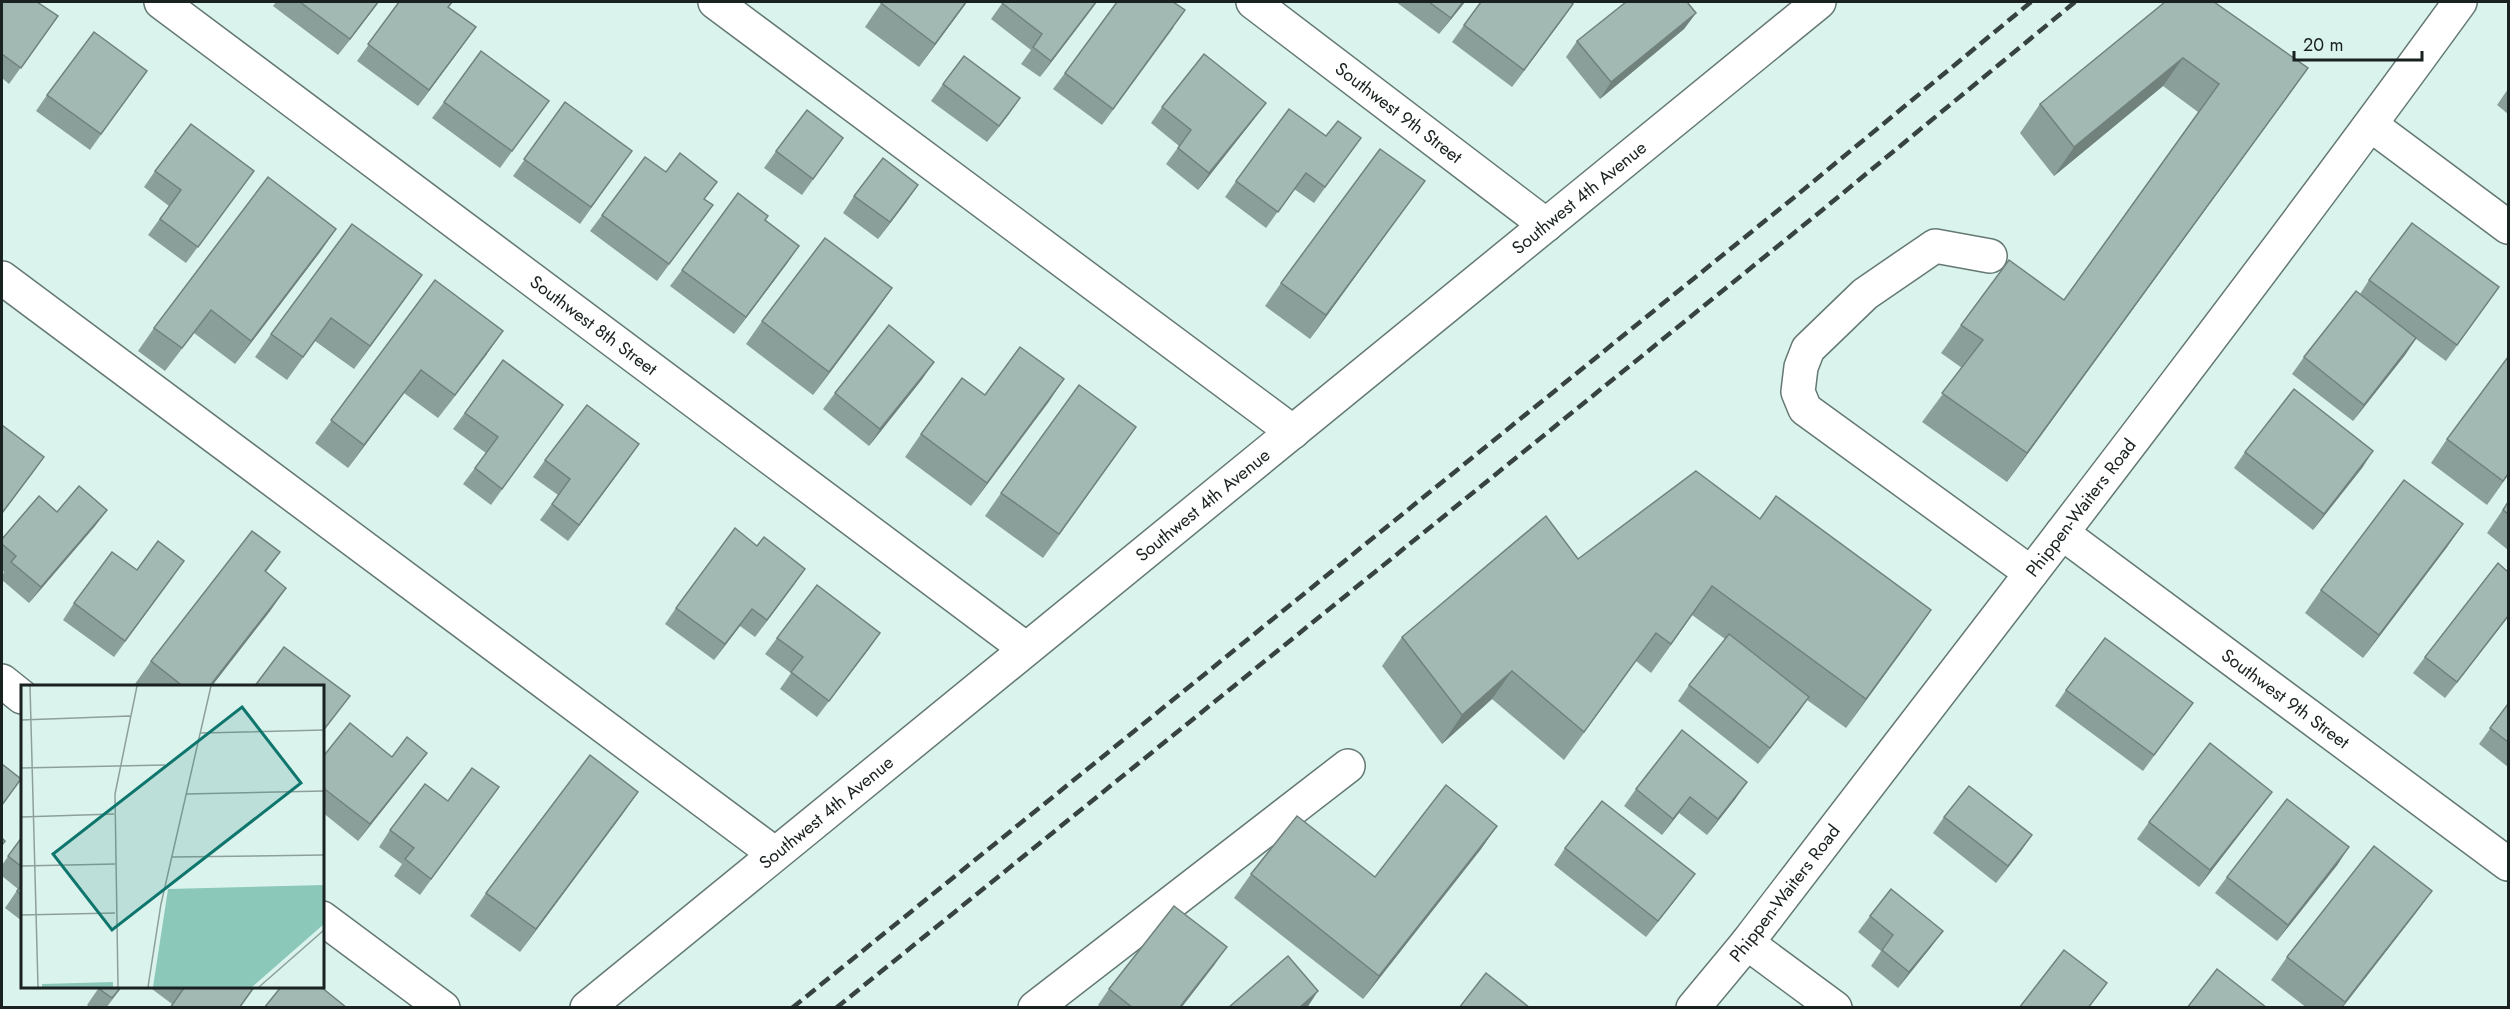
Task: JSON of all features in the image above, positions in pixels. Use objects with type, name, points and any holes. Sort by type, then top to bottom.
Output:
[{"type":"street","name":"Southwest 8th Street","points":[[161,2],[1026,649]]},
{"type":"street","points":[[715,2],[1293,432]]},
{"type":"street","name":"Southwest 9th Street","points":[[1253,2],[1546,225]]},
{"type":"street","name":"Phippen-Waiters Road","points":[[1693,1008],[1747,943],[2062,533],[2371,124],[2460,2]]},
{"type":"street","name":"Southwest 4th Avenue","points":[[587,1008],[1546,225],[1805,5]]},
{"type":"street","points":[[2371,124],[2508,227]]},
{"type":"street","points":[[1990,256],[1935,246],[1865,294],[1808,349],[1801,367],[1798,392],[1805,409],[2031,573]]},
{"type":"street","points":[[2,278],[775,854]]},
{"type":"street","name":"Southwest 9th Street","points":[[2062,533],[2508,864]]},
{"type":"street","points":[[2,681],[21,696]]},
{"type":"street","points":[[1035,1008],[1348,766]]},
{"type":"street","points":[[324,919],[443,1008]]},
{"type":"street","points":[[1747,943],[1835,1008]]},
{"type":"building","points":[[2,2],[37,2],[58,16],[21,68],[2,54]]},
{"type":"building","points":[[300,2],[378,2],[350,39]]},
{"type":"building","points":[[399,2],[452,2],[448,7],[476,27],[429,90],[368,44]]},
{"type":"building","points":[[882,2],[966,2],[935,44]]},
{"type":"building","points":[[1003,2],[1096,2],[1051,61],[1033,47],[1042,34]]},
{"type":"building","points":[[1117,2],[1173,2],[1185,10],[1113,109],[1065,73]]},
{"type":"building","points":[[1429,2],[1463,2],[1451,18]]},
{"type":"building","points":[[1481,2],[1570,2],[1573,4],[1524,70],[1464,25]]},
{"type":"building","points":[[1626,2],[1687,2],[1696,13],[1611,82],[1577,41]]},
{"type":"building","points":[[2165,2],[2214,2],[2308,68],[2027,453],[1942,393],[1983,340],[1961,325],[2009,260],[2064,300],[2219,84],[2183,58],[2074,147],[2040,104]]},
{"type":"building","points":[[94,32],[147,71],[101,134],[47,95]]},
{"type":"building","points":[[481,51],[549,101],[512,151],[444,102]]},
{"type":"building","points":[[1204,54],[1266,103],[1209,173],[1178,148],[1191,130],[1162,107]]},
{"type":"building","points":[[964,56],[1020,98],[999,126],[943,84]]},
{"type":"building","points":[[565,102],[632,151],[591,207],[524,159]]},
{"type":"building","points":[[1289,109],[1326,136],[1338,121],[1361,138],[1325,187],[1306,173],[1278,212],[1236,181]]},
{"type":"building","points":[[807,110],[843,138],[813,179],[776,151]]},
{"type":"building","points":[[191,124],[254,171],[198,247],[160,219],[181,190],[155,171]]},
{"type":"building","points":[[1380,149],[1425,181],[1326,315],[1281,283]]},
{"type":"building","points":[[680,153],[717,182],[704,199],[713,205],[669,264],[602,215],[645,157],[666,172]]},
{"type":"building","points":[[883,158],[918,185],[890,222],[854,196]]},
{"type":"building","points":[[268,177],[336,229],[251,341],[211,310],[182,348],[154,328]]},
{"type":"building","points":[[738,193],[768,216],[765,220],[799,246],[746,317],[682,270]]},
{"type":"building","points":[[2412,223],[2499,287],[2457,345],[2369,280]]},
{"type":"building","points":[[352,224],[422,275],[370,346],[331,318],[303,357],[271,334]]},
{"type":"building","points":[[825,238],[892,288],[829,372],[762,321]]},
{"type":"building","points":[[435,280],[503,331],[455,395],[421,370],[364,445],[331,420]]},
{"type":"building","points":[[2356,291],[2416,338],[2364,405],[2304,357]]},
{"type":"building","points":[[889,325],[934,362],[880,429],[835,393]]},
{"type":"building","points":[[1020,347],[1064,379],[987,483],[921,434],[962,378],[985,395]]},
{"type":"building","points":[[2508,357],[2508,474],[2503,481],[2447,439]]},
{"type":"building","points":[[503,360],[563,405],[502,489],[475,468],[498,437],[465,413]]},
{"type":"building","points":[[1079,385],[1136,427],[1059,534],[1001,493]]},
{"type":"building","points":[[2294,389],[2373,451],[2324,514],[2245,452]]},
{"type":"building","points":[[587,405],[639,444],[579,525],[552,504],[570,479],[545,460]]},
{"type":"building","points":[[2,425],[44,457],[2,513]]},
{"type":"building","points":[[1696,471],[1760,519],[1776,496],[1931,610],[1866,699],[1712,586],[1671,644],[1656,633],[1584,732],[1512,671],[1462,715],[1402,637],[1546,516],[1578,559]]},
{"type":"building","points":[[2404,480],[2463,524],[2379,635],[2321,590]]},
{"type":"building","points":[[79,486],[107,510],[41,587],[11,562],[16,556],[2,544],[2,539],[39,496],[57,512]]},
{"type":"building","points":[[2508,502],[2508,514],[2503,510]]},
{"type":"building","points":[[735,528],[757,546],[764,537],[805,569],[767,620],[752,609],[725,644],[676,608]]},
{"type":"building","points":[[252,531],[280,552],[265,571],[286,588],[211,685],[181,685],[151,661]]},
{"type":"building","points":[[158,541],[184,561],[125,641],[74,603],[112,552],[137,570]]},
{"type":"building","points":[[2498,563],[2508,572],[2508,616],[2457,682],[2425,657]]},
{"type":"building","points":[[817,585],[880,633],[829,701],[791,672],[803,657],[777,638]]},
{"type":"building","points":[[1729,634],[1809,697],[1770,748],[1689,685]]},
{"type":"building","points":[[2105,638],[2193,703],[2154,755],[2066,690]]},
{"type":"building","points":[[284,647],[350,696],[324,729],[324,685],[256,685]]},
{"type":"building","points":[[2508,704],[2508,742],[2490,728]]},
{"type":"building","points":[[350,723],[392,757],[407,737],[427,753],[370,824],[324,789],[324,756]]},
{"type":"building","points":[[1682,730],[1747,782],[1718,819],[1690,797],[1673,819],[1636,789]]},
{"type":"building","points":[[2210,743],[2272,792],[2210,870],[2149,822]]},
{"type":"building","points":[[590,755],[638,792],[536,929],[486,893]]},
{"type":"building","points":[[2,764],[21,779],[2,805]]},
{"type":"building","points":[[472,768],[499,787],[431,879],[405,859],[414,848],[390,830],[425,784],[448,801]]},
{"type":"building","points":[[1446,785],[1497,826],[1379,976],[1251,874],[1297,816],[1375,877]]},
{"type":"building","points":[[1969,786],[2032,835],[2008,866],[1944,817]]},
{"type":"building","points":[[2287,799],[2349,847],[2288,925],[2227,877]]},
{"type":"building","points":[[1602,801],[1695,874],[1658,921],[1565,848]]},
{"type":"building","points":[[21,838],[21,866],[8,856]]},
{"type":"building","points":[[2374,846],[2432,891],[2345,1002],[2287,957]]},
{"type":"building","points":[[1891,889],[1943,931],[1909,972],[1882,950],[1893,935],[1870,916]]},
{"type":"building","points":[[1174,906],[1227,947],[1179,1008],[1133,1008],[1109,989]]},
{"type":"building","points":[[2064,950],[2107,983],[2088,1008],[2019,1008]]},
{"type":"building","points":[[1288,956],[1318,991],[1299,1008],[1228,1008]]},
{"type":"building","points":[[2217,969],[2267,1008],[2187,1008]]},
{"type":"building","points":[[1486,973],[1530,1008],[1459,1008]]},
{"type":"building","points":[[98,988],[120,988],[112,998]]},
{"type":"building","points":[[184,988],[253,988],[239,1008],[170,1008]]},
{"type":"building","points":[[280,988],[322,988],[347,1008],[264,1008]]},
{"type":"railway","points":[[792,1008],[1797,195],[2031,2]]},
{"type":"railway","points":[[836,1008],[1815,216],[2075,2]]}]
